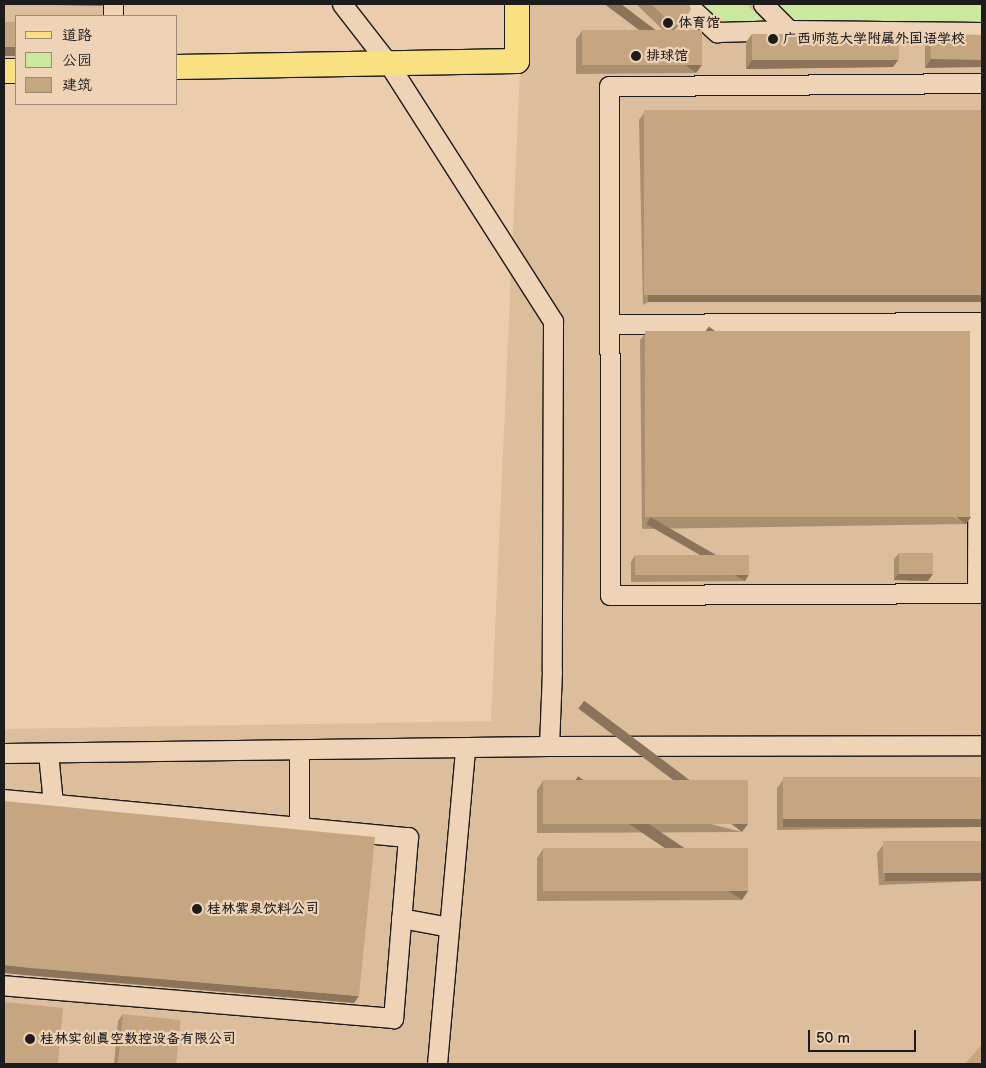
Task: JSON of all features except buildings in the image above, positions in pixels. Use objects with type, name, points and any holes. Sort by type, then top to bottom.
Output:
[{"type":"main road","points":[[178,68],[517,61],[517,4]]},
{"type":"street","points":[[342,4],[388,63],[553,321],[552,671],[549,746]]},
{"type":"street","points":[[763,4],[789,30]]},
{"type":"street","points":[[693,10],[717,32],[789,30],[982,32]]},
{"type":"street","points":[[610,324],[980,322],[980,593],[610,595],[609,86],[982,83]]},
{"type":"street","points":[[4,754],[549,746],[982,745]]},
{"type":"street","points":[[437,1064],[465,748]]},
{"type":"street","points":[[299,750],[300,827]]},
{"type":"street","points":[[48,753],[53,803]]},
{"type":"street","points":[[4,799],[408,837],[393,1018],[4,985]]},
{"type":"street","points":[[401,918],[449,927]]},
{"type":"shaded area","points":[[4,4],[118,4],[118,15],[15,15],[15,62],[4,62]]},
{"type":"shaded area","points":[[523,4],[982,4],[982,1064],[4,1064],[4,729],[491,721]]},
{"type":"green space","points":[[699,4],[746,4],[769,26],[721,27]]},
{"type":"green space","points":[[773,4],[982,4],[982,24],[789,20]]},
{"type":"place","name":"体育馆","points":[[668,23]]},
{"type":"place","name":"广西师范大学附属外国语学校","points":[[773,39]]},
{"type":"place","name":"排球馆","points":[[636,56]]},
{"type":"place","name":"桂林紫泉饮料公司","points":[[197,909]]},
{"type":"place","name":"桂林实创真空数控设备有限公司","points":[[30,1039]]}]
